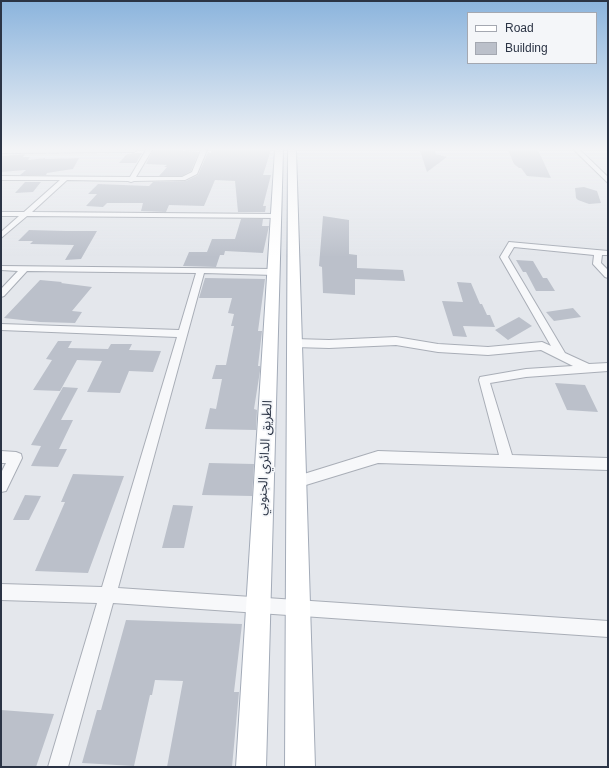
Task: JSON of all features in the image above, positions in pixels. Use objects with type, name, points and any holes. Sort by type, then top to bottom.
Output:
[{"type":"main road","name":"الطريق الدائري الجنوبي","points":[[250,767],[259,605],[277,186]]},
{"type":"main road","name":"الطريق الدائري الجنوبي","points":[[292,186],[300,767]]},
{"type":"street","points":[[1,236],[57,186]]},
{"type":"street","points":[[1,214],[276,216]]},
{"type":"street","points":[[561,356],[504,257],[512,244],[598,254],[608,253]]},
{"type":"street","points":[[598,254],[597,264],[608,275]]},
{"type":"street","points":[[1,268],[274,272]]},
{"type":"street","points":[[1,294],[24,269]]},
{"type":"street","points":[[58,767],[109,595],[201,271]]},
{"type":"street","points":[[1,327],[183,334]]},
{"type":"street","points":[[294,343],[329,344],[396,341],[438,348],[488,351],[542,346],[587,368]]},
{"type":"street","points":[[507,461],[484,380],[526,373],[608,367]]},
{"type":"street","points":[[1,457],[16,458],[1,486]]},
{"type":"street","points":[[296,482],[378,457],[608,464]]},
{"type":"street","points":[[1,592],[109,595],[608,629]]},
{"type":"building","points":[[22,186],[38,186],[33,192],[15,193]]},
{"type":"building","points":[[96,186],[213,186],[204,206],[169,205],[166,212],[141,211],[143,203],[107,203],[103,207],[86,206],[97,194],[88,194]]},
{"type":"building","points":[[235,186],[268,186],[263,206],[266,206],[265,212],[238,212]]},
{"type":"building","points":[[584,187],[597,191],[601,203],[589,204],[578,200],[576,198],[575,188]]},
{"type":"building","points":[[323,216],[349,220],[349,254],[357,255],[357,268],[403,270],[405,281],[355,279],[355,295],[323,293],[322,267],[319,266]]},
{"type":"building","points":[[241,219],[263,219],[262,226],[269,226],[263,253],[225,251],[224,255],[220,255],[216,267],[183,266],[189,252],[207,252],[212,239],[235,239]]},
{"type":"building","points":[[29,230],[97,231],[81,259],[65,260],[74,245],[30,244],[33,241],[18,241]]},
{"type":"building","points":[[516,260],[533,261],[543,278],[547,278],[555,291],[536,291],[526,272],[523,272]]},
{"type":"building","points":[[205,278],[265,279],[258,331],[262,331],[258,366],[260,366],[260,371],[254,409],[257,410],[256,430],[205,429],[210,408],[216,409],[222,379],[212,379],[216,365],[226,365],[234,326],[231,326],[234,314],[228,313],[232,298],[199,298]]},
{"type":"building","points":[[40,280],[92,287],[72,311],[82,312],[75,323],[40,322],[4,318]]},
{"type":"building","points":[[457,282],[471,283],[480,304],[482,304],[487,315],[490,315],[495,327],[463,326],[467,337],[453,336],[442,301],[463,302]]},
{"type":"building","points":[[573,308],[581,317],[554,321],[546,312]]},
{"type":"building","points":[[519,317],[532,326],[508,340],[495,330]]},
{"type":"building","points":[[58,341],[72,341],[68,348],[108,349],[111,344],[132,344],[129,350],[161,351],[153,372],[129,371],[120,393],[87,392],[102,361],[77,360],[60,391],[33,390],[52,360],[46,359]]},
{"type":"building","points":[[555,383],[585,385],[598,412],[567,410]]},
{"type":"building","points":[[63,387],[78,388],[61,420],[73,420],[59,449],[67,449],[58,467],[31,466],[41,446],[31,445]]},
{"type":"building","points":[[209,463],[254,464],[252,496],[202,495]]},
{"type":"building","points":[[73,474],[124,476],[88,573],[35,571],[65,502],[61,502]]},
{"type":"building","points":[[25,495],[41,496],[29,520],[13,520]]},
{"type":"building","points":[[173,505],[193,506],[184,548],[162,548]]},
{"type":"building","points":[[126,620],[242,624],[234,692],[239,692],[232,767],[167,767],[183,681],[155,680],[152,695],[150,695],[134,766],[82,763],[97,710],[101,710]]},
{"type":"building","points":[[1,710],[54,714],[36,767],[1,767]]}]
